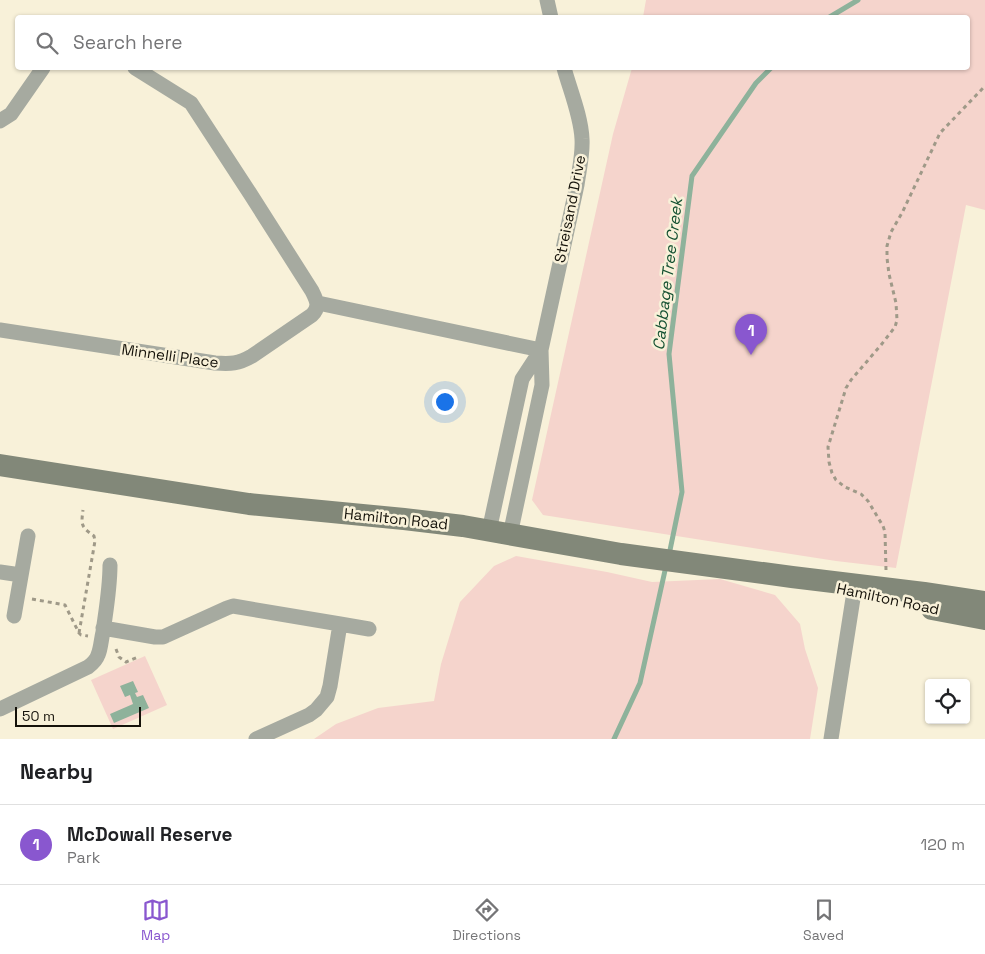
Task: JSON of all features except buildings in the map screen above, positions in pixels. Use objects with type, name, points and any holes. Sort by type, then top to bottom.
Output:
[{"type":"main road","name":"Hamilton Road","points":[[0,465],[249,504],[463,526],[621,554],[985,602]]},
{"type":"main road","name":"Hamilton Road","points":[[792,577],[922,608],[985,619]]},
{"type":"street","points":[[547,0],[550,15]]},
{"type":"street","points":[[0,120],[11,114],[42,70]]},
{"type":"street","points":[[138,70],[190,103],[256,203],[318,303],[540,350]]},
{"type":"street","name":"Streisand Drive","points":[[500,533],[542,385],[540,350],[581,160],[582,140],[580,121],[565,70]]},
{"type":"street","name":"Minnelli Place","points":[[0,330],[232,364],[247,359],[312,315],[316,311],[318,303]]},
{"type":"street","name":"Streisand Drive","points":[[500,533],[522,379],[540,350]]},
{"type":"street","points":[[14,616],[28,536]]},
{"type":"street","points":[[0,709],[95,662],[98,657],[98,633],[110,580],[110,565]]},
{"type":"street","points":[[0,572],[21,575]]},
{"type":"street","points":[[831,739],[854,592]]},
{"type":"street","points":[[98,633],[163,637],[233,606],[369,628]]},
{"type":"street","points":[[256,739],[309,715],[323,703],[330,686],[340,624]]},
{"type":"path","points":[[886,575],[885,532],[883,526],[862,494],[836,480],[829,462],[828,447],[846,388],[895,327],[896,303],[887,258],[887,246],[891,232],[940,133],[985,86]]},
{"type":"path","points":[[79,633],[95,541],[94,536],[82,526],[83,510]]},
{"type":"path","points":[[17,596],[65,605],[81,635],[98,633]]},
{"type":"path","points":[[117,646],[117,654],[126,662],[138,657]]},
{"type":"shaded area","points":[[646,0],[985,0],[985,210],[966,205],[896,568],[836,561],[543,515],[532,500],[613,134],[631,70],[970,70],[970,15],[643,15]]},
{"type":"shaded area","points":[[516,556],[652,582],[720,579],[775,595],[800,624],[805,649],[818,688],[810,739],[314,739],[336,724],[378,708],[434,701],[441,664],[460,602],[494,566]]},
{"type":"shaded area","points":[[145,656],[167,705],[113,729],[91,680]]},
{"type":"shaded area","points":[[133,681],[138,692],[135,693],[137,697],[143,695],[149,708],[114,723],[110,714],[133,704],[130,695],[125,697],[120,686]]},
{"type":"waterway","name":"Cabbage Tree Creek","points":[[833,15],[858,0]]},
{"type":"waterway","name":"Cabbage Tree Creek","points":[[669,555],[682,492],[669,354],[692,176],[756,83],[769,70]]},
{"type":"waterway","name":"Cabbage Tree Creek","points":[[614,739],[640,683],[666,566]]},
{"type":"place","name":"McDowall Reserve","points":[[751,355]]}]
